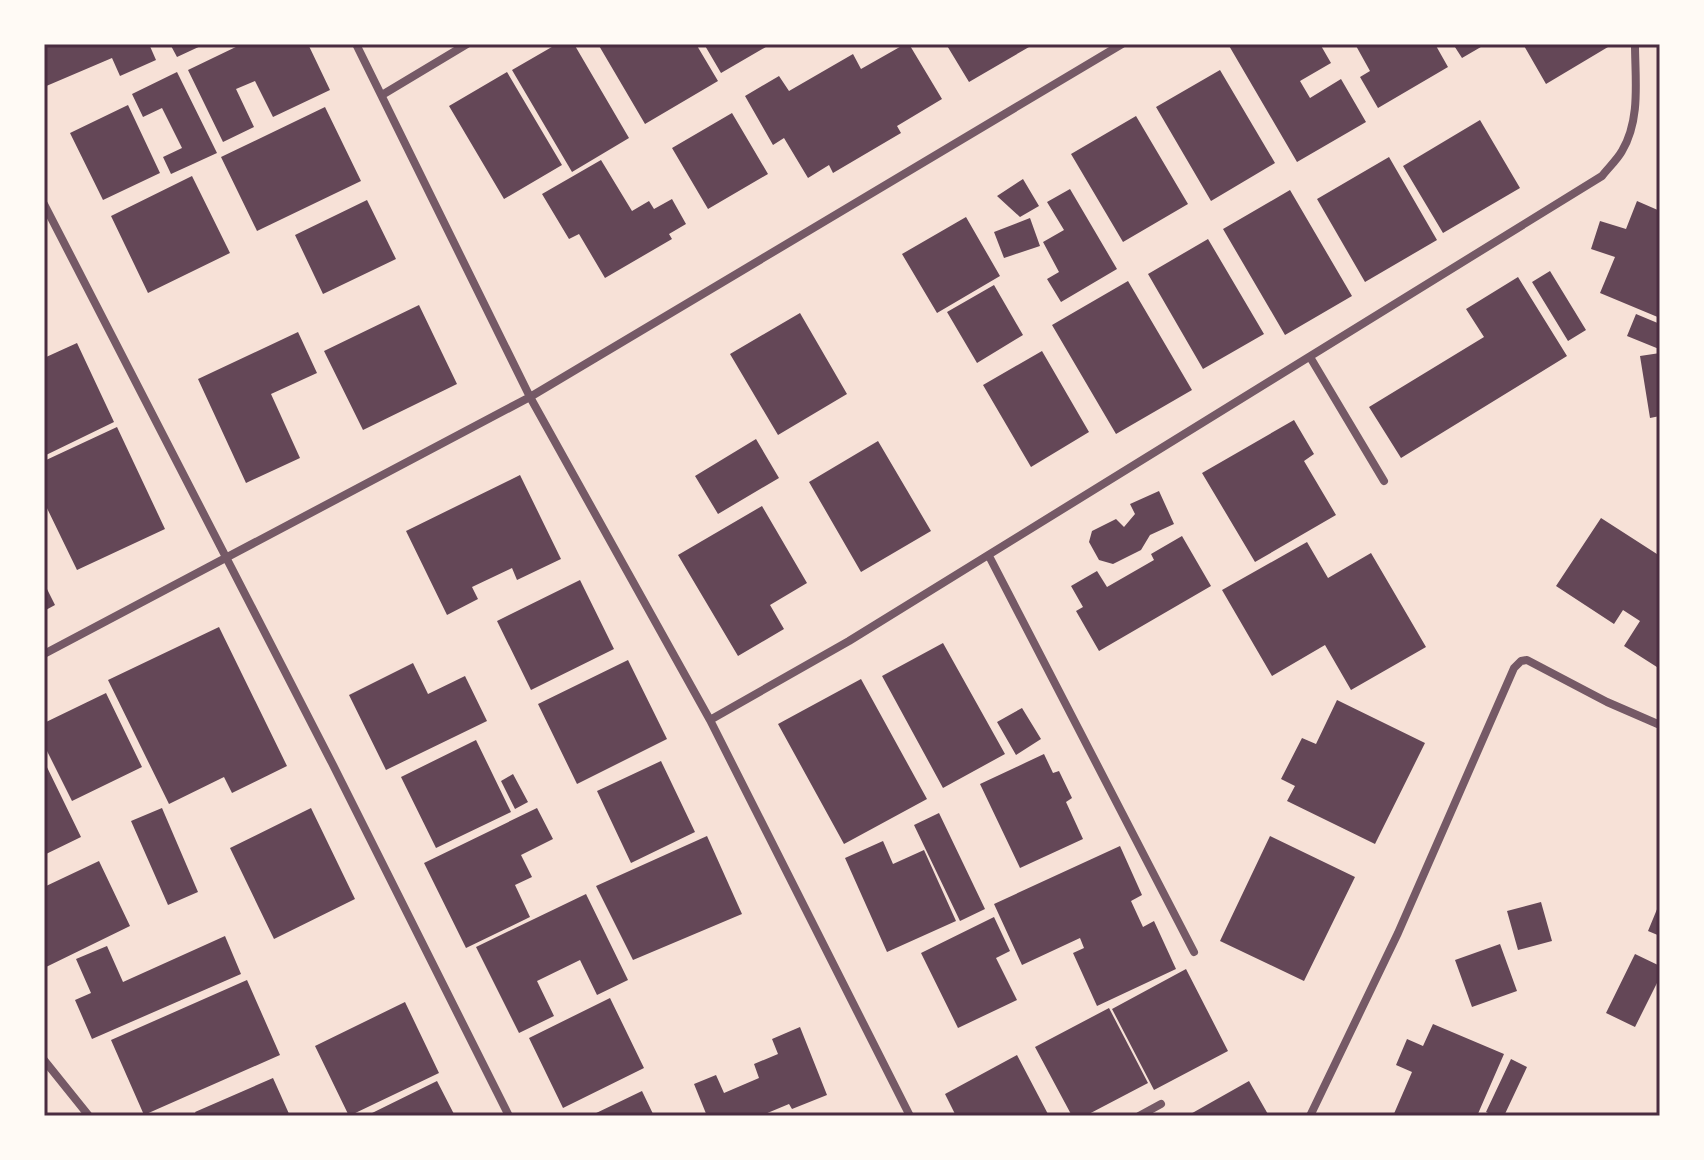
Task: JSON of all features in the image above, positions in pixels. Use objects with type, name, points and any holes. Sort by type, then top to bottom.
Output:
[{"type":"street","points":[[356,44],[530,397],[710,720],[910,1116]]},
{"type":"street","points":[[382,95],[467,44]]},
{"type":"street","points":[[44,654],[530,397],[1122,44]]},
{"type":"street","points":[[710,720],[989,556],[1602,176],[1622,151],[1632,126],[1636,100],[1635,44]]},
{"type":"street","points":[[44,204],[339,777],[509,1116]]},
{"type":"street","points":[[1310,357],[1384,481]]},
{"type":"street","points":[[989,556],[1194,952]]},
{"type":"street","points":[[1310,1116],[1398,933],[1514,668],[1527,660],[1607,702],[1660,725]]},
{"type":"street","points":[[44,1060],[89,1116]]},
{"type":"street","points":[[1139,1116],[1161,1104]]},
{"type":"building","points":[[44,44],[149,44],[156,60],[120,76],[112,58],[44,87]]},
{"type":"building","points":[[170,44],[205,44],[177,57]]},
{"type":"building","points":[[242,44],[308,44],[330,90],[273,117],[255,81],[236,89],[254,127],[223,142],[188,70]]},
{"type":"building","points":[[557,44],[574,44],[629,138],[572,172],[512,70]]},
{"type":"building","points":[[598,44],[696,44],[718,81],[645,124]]},
{"type":"building","points":[[704,44],[771,44],[721,73]]},
{"type":"building","points":[[909,44],[942,99],[897,126],[901,133],[833,173],[829,165],[808,178],[784,138],[773,145],[745,96],[779,76],[789,91],[853,54],[861,69]]},
{"type":"building","points":[[946,44],[1027,44],[1029,47],[969,82]]},
{"type":"building","points":[[1228,44],[1320,44],[1331,63],[1300,81],[1310,98],[1341,79],[1366,122],[1297,162]]},
{"type":"building","points":[[1355,44],[1435,44],[1448,67],[1378,108],[1360,77],[1370,71]]},
{"type":"building","points":[[1453,44],[1486,44],[1462,58]]},
{"type":"building","points":[[1523,44],[1613,44],[1546,84]]},
{"type":"building","points":[[1220,70],[1275,163],[1211,201],[1156,107]]},
{"type":"building","points":[[177,72],[217,153],[171,174],[163,157],[182,148],[162,108],[143,117],[132,94]]},
{"type":"building","points":[[507,72],[562,165],[504,199],[449,106]]},
{"type":"building","points":[[128,105],[160,173],[103,200],[70,133]]},
{"type":"building","points":[[325,107],[361,181],[257,231],[221,157]]},
{"type":"building","points":[[732,113],[768,174],[708,209],[672,148]]},
{"type":"building","points":[[1136,116],[1188,204],[1123,242],[1071,154]]},
{"type":"building","points":[[1480,120],[1520,188],[1443,233],[1403,166]]},
{"type":"building","points":[[1389,157],[1437,240],[1365,282],[1317,199]]},
{"type":"building","points":[[601,160],[632,211],[649,201],[654,209],[672,199],[686,224],[669,234],[672,239],[605,278],[579,234],[569,239],[542,194]]},
{"type":"building","points":[[192,176],[230,253],[148,293],[111,216]]},
{"type":"building","points":[[1023,179],[1039,206],[1020,217],[997,196]]},
{"type":"building","points":[[1070,189],[1117,269],[1061,302],[1047,279],[1059,272],[1043,242],[1064,230],[1047,202]]},
{"type":"building","points":[[1290,190],[1352,296],[1285,335],[1223,229]]},
{"type":"building","points":[[367,200],[396,259],[323,294],[295,235]]},
{"type":"building","points":[[1637,201],[1660,211],[1660,318],[1600,293],[1615,257],[1591,249],[1600,221],[1626,229]]},
{"type":"building","points":[[966,217],[1000,276],[937,313],[902,254]]},
{"type":"building","points":[[1030,218],[1040,246],[1004,258],[994,232]]},
{"type":"building","points":[[1208,239],[1264,334],[1203,369],[1148,274]]},
{"type":"building","points":[[1550,271],[1586,330],[1568,341],[1532,282]]},
{"type":"building","points":[[1518,277],[1567,356],[1401,458],[1369,407],[1484,337],[1466,309]]},
{"type":"building","points":[[1128,281],[1192,390],[1116,434],[1052,325]]},
{"type":"building","points":[[994,285],[1023,335],[977,363],[947,312]]},
{"type":"building","points":[[419,305],[457,384],[363,430],[324,351]]},
{"type":"building","points":[[800,313],[847,394],[778,435],[730,354]]},
{"type":"building","points":[[1636,314],[1660,324],[1659,349],[1627,336]]},
{"type":"building","points":[[298,332],[317,373],[271,394],[300,458],[246,483],[198,379]]},
{"type":"building","points":[[77,343],[114,422],[44,456],[44,358]]},
{"type":"building","points":[[1042,351],[1089,432],[1031,467],[983,385]]},
{"type":"building","points":[[1660,353],[1660,416],[1650,418],[1640,356]]},
{"type":"building","points":[[1294,420],[1314,454],[1304,461],[1336,515],[1255,562],[1202,473]]},
{"type":"building","points":[[117,427],[165,529],[77,570],[44,502],[44,461]]},
{"type":"building","points":[[756,439],[779,478],[718,514],[695,476]]},
{"type":"building","points":[[878,441],[931,531],[861,572],[809,482]]},
{"type":"building","points":[[520,475],[561,559],[517,580],[512,568],[472,587],[478,599],[447,615],[406,531]]},
{"type":"building","points":[[1159,491],[1174,524],[1150,535],[1141,550],[1113,564],[1099,560],[1089,542],[1092,531],[1116,519],[1124,527],[1135,514],[1130,504]]},
{"type":"building","points":[[762,506],[807,583],[770,605],[784,629],[738,656],[678,555]]},
{"type":"building","points":[[1601,518],[1660,556],[1660,669],[1624,646],[1640,621],[1623,610],[1614,624],[1556,586]]},
{"type":"building","points":[[1182,536],[1211,586],[1099,651],[1076,611],[1083,607],[1071,586],[1097,571],[1107,587],[1154,560],[1151,554]]},
{"type":"building","points":[[1307,542],[1328,578],[1371,553],[1426,647],[1351,690],[1325,645],[1272,676],[1222,590]]},
{"type":"building","points":[[580,580],[614,649],[531,690],[497,621]]},
{"type":"building","points":[[44,583],[55,605],[44,611]]},
{"type":"building","points":[[219,627],[287,766],[232,793],[224,777],[169,804],[108,680]]},
{"type":"building","points":[[943,643],[1005,754],[943,788],[882,676]]},
{"type":"building","points":[[628,660],[667,739],[577,784],[538,704]]},
{"type":"building","points":[[413,663],[428,694],[465,676],[487,721],[386,770],[349,695]]},
{"type":"building","points":[[861,679],[927,799],[844,844],[778,724]]},
{"type":"building","points":[[106,693],[142,767],[72,801],[44,745],[44,723]]},
{"type":"building","points":[[1337,700],[1425,743],[1375,844],[1287,801],[1295,786],[1281,779],[1302,738],[1316,744]]},
{"type":"building","points":[[1022,708],[1041,739],[1016,755],[997,722]]},
{"type":"building","points":[[476,740],[511,812],[436,848],[401,777]]},
{"type":"building","points":[[1044,754],[1053,773],[1059,771],[1072,798],[1066,802],[1083,839],[1020,868],[980,784]]},
{"type":"building","points":[[44,761],[81,837],[44,855]]},
{"type":"building","points":[[661,761],[695,832],[631,863],[597,791]]},
{"type":"building","points":[[513,774],[528,802],[515,809],[501,781]]},
{"type":"building","points":[[162,808],[198,892],[168,905],[131,821]]},
{"type":"building","points":[[311,808],[355,899],[274,939],[230,848]]},
{"type":"building","points":[[537,808],[553,839],[521,855],[532,877],[515,885],[530,917],[466,948],[424,863]]},
{"type":"building","points":[[939,813],[985,909],[960,921],[914,825]]},
{"type":"building","points":[[707,836],[742,914],[633,960],[596,886]]},
{"type":"building","points":[[1270,836],[1355,877],[1304,981],[1220,941]]},
{"type":"building","points":[[883,841],[893,864],[924,850],[956,921],[887,952],[845,858]]},
{"type":"building","points":[[1120,846],[1142,895],[1131,901],[1143,927],[1154,921],[1176,969],[1097,1006],[1073,953],[1084,948],[1080,938],[1022,965],[994,904]]},
{"type":"building","points":[[99,861],[130,926],[44,968],[44,887]]},
{"type":"building","points":[[586,894],[628,980],[597,995],[580,960],[537,981],[554,1016],[519,1033],[476,947]]},
{"type":"building","points":[[1541,902],[1552,941],[1518,950],[1507,911]]},
{"type":"building","points":[[1660,902],[1660,936],[1648,931]]},
{"type":"building","points":[[994,917],[1010,951],[996,958],[1017,1000],[958,1028],[921,953]]},
{"type":"building","points":[[225,936],[241,974],[92,1039],[75,1000],[91,993],[76,959],[107,946],[123,982]]},
{"type":"building","points":[[1500,944],[1517,991],[1472,1007],[1455,960]]},
{"type":"building","points":[[1635,954],[1660,966],[1660,977],[1635,1027],[1606,1013]]},
{"type":"building","points":[[1186,969],[1228,1051],[1154,1090],[1112,1009]]},
{"type":"building","points":[[247,980],[280,1055],[144,1115],[111,1040]]},
{"type":"building","points":[[610,998],[644,1068],[563,1108],[529,1038]]},
{"type":"building","points":[[405,1002],[439,1073],[349,1116],[315,1046]]},
{"type":"building","points":[[1109,1008],[1148,1083],[1085,1116],[1072,1116],[1035,1047]]},
{"type":"building","points":[[1433,1024],[1504,1054],[1477,1116],[1393,1116],[1412,1072],[1396,1065],[1407,1039],[1423,1046]]},
{"type":"building","points":[[800,1027],[827,1095],[792,1109],[789,1104],[760,1116],[707,1116],[694,1084],[716,1075],[724,1093],[759,1078],[754,1064],[778,1054],[772,1039]]},
{"type":"building","points":[[1017,1055],[1049,1116],[956,1116],[945,1094]]},
{"type":"building","points":[[1511,1059],[1527,1067],[1504,1116],[1494,1116],[1486,1112]]},
{"type":"building","points":[[273,1078],[290,1116],[197,1116],[195,1112]]},
{"type":"building","points":[[437,1081],[455,1116],[366,1116]]},
{"type":"building","points":[[1249,1081],[1269,1116],[1187,1116]]},
{"type":"building","points":[[642,1091],[654,1116],[590,1116]]}]
